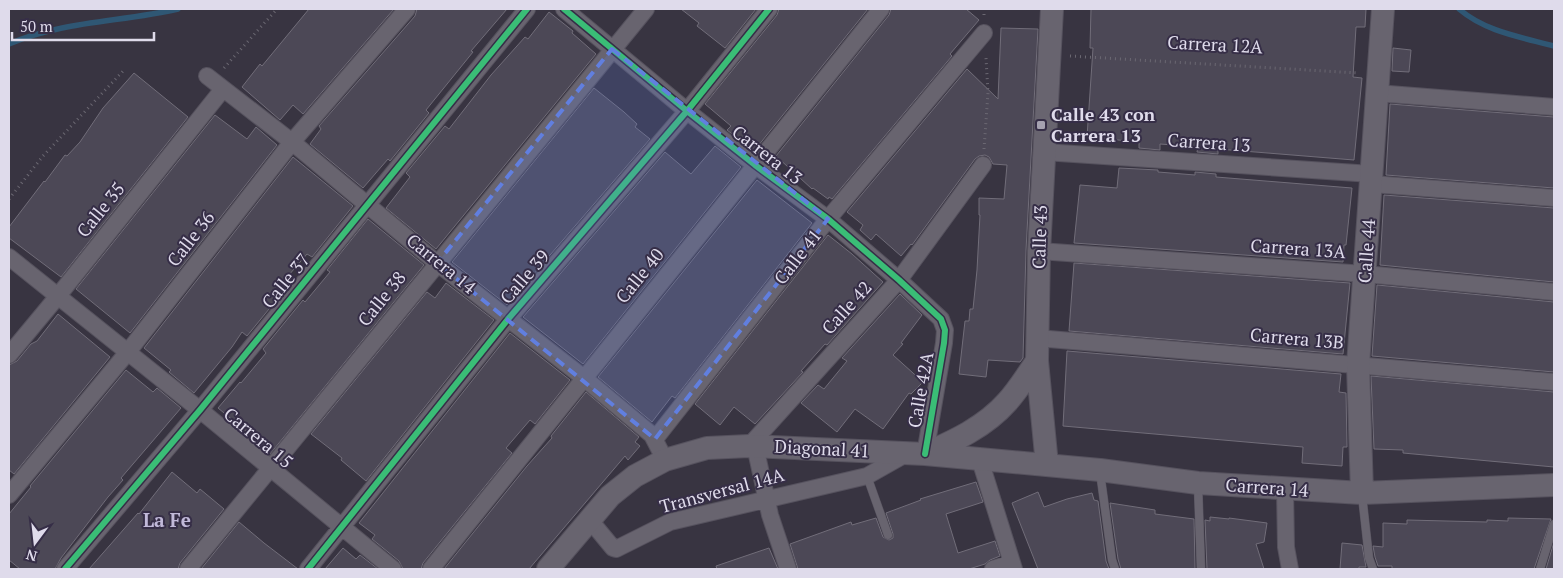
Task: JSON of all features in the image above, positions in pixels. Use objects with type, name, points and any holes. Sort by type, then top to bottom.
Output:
[{"type":"main road","name":"Calle 43","points":[[1047,465],[1036,361],[1039,251],[1052,9]]},
{"type":"main road","name":"Calle 44","points":[[1362,493],[1358,364],[1383,9]]},
{"type":"main road","points":[[915,454],[960,438],[991,418],[1007,402],[1036,361]]},
{"type":"main road","name":"Diagonal 41","points":[[665,460],[707,448],[752,446],[915,454],[980,460]]},
{"type":"main road","points":[[548,569],[610,496],[635,476],[665,460]]},
{"type":"main road","name":"Carrera 14","points":[[980,460],[1100,470],[1198,483],[1285,490],[1362,493],[1554,485]]},
{"type":"street","name":"Calle 36","points":[[9,495],[127,353],[292,142],[407,9]]},
{"type":"street","name":"Calle 37","points":[[65,569],[200,410],[527,9]]},
{"type":"street","name":"Carrera 13","points":[[564,9],[687,111],[755,165],[828,219],[941,319],[945,330]]},
{"type":"street","name":"Calle 38","points":[[188,569],[646,9]]},
{"type":"street","name":"Calle 39","points":[[308,569],[509,318],[687,111],[769,9]]},
{"type":"street","name":"Calle 40","points":[[431,569],[881,9]]},
{"type":"street","name":"Calle 41","points":[[655,439],[828,219],[984,33]]},
{"type":"street","name":"Carrera 14","points":[[215,82],[292,142],[437,263],[584,378],[655,439],[665,460]]},
{"type":"street","name":"Calle 35","points":[[9,355],[58,296],[215,82]]},
{"type":"street","points":[[1377,84],[1554,107]]},
{"type":"street","name":"Carrera 13","points":[[1044,152],[1372,179],[1554,198]]},
{"type":"street","name":"Calle 42","points":[[752,446],[899,280],[983,165]]},
{"type":"street","name":"Carrera 13A","points":[[1039,251],[1365,274],[1554,292]]},
{"type":"street","name":"Carrera 15","points":[[9,256],[200,410],[392,569]]},
{"type":"street","name":"Calle 42A","points":[[915,454],[944,343],[945,330]]},
{"type":"street","name":"Carrera 13B","points":[[1037,338],[1554,382]]},
{"type":"street","points":[[752,446],[776,537],[788,569]]},
{"type":"street","name":"Transversal 14A","points":[[590,519],[613,548],[616,549],[670,522],[867,476],[915,454]]},
{"type":"street","points":[[980,460],[1013,566],[993,569]]},
{"type":"street","points":[[1285,490],[1286,547],[1290,569]]},
{"type":"lane","points":[[1100,470],[1112,560],[1115,569]]},
{"type":"lane","points":[[867,476],[888,535]]},
{"type":"lane","points":[[1198,483],[1201,569]]},
{"type":"lane","points":[[1362,493],[1369,558],[1373,569]]},
{"type":"lane","points":[[1540,569],[1554,524]]},
{"type":"path","points":[[215,82],[277,9]]},
{"type":"path","points":[[983,165],[988,93],[984,33]]},
{"type":"path","points":[[9,199],[43,156],[125,69]]},
{"type":"highlighted area","points":[[612,49],[828,219],[655,439],[437,263]]},
{"type":"building","points":[[309,9],[394,9],[303,114],[293,105],[280,120],[242,87]]},
{"type":"building","points":[[417,9],[507,9],[471,51],[473,52],[426,110],[429,113],[390,161],[388,159],[363,188],[310,144],[321,129],[319,126],[415,16]]},
{"type":"building","points":[[681,9],[756,9],[725,48],[697,26],[699,23]]},
{"type":"building","points":[[779,9],[868,9],[754,151],[727,130],[731,126],[705,104],[777,15]]},
{"type":"building","points":[[891,9],[966,9],[979,20],[950,54],[952,56],[832,199],[829,197],[828,199],[812,189],[776,156],[889,15]]},
{"type":"building","points":[[1091,9],[1366,9],[1365,27],[1356,27],[1353,77],[1362,78],[1354,160],[1218,149],[1218,154],[1197,152],[1198,147],[1160,144],[1160,150],[1139,148],[1139,142],[1087,137],[1093,48],[1090,48]]},
{"type":"building","points":[[549,12],[573,31],[572,33],[596,54],[436,249],[386,208],[410,177],[406,173],[445,126],[449,129],[491,75],[525,37],[528,39]]},
{"type":"building","points":[[1001,28],[1038,29],[1026,250],[1023,358],[1020,362],[988,360],[986,377],[959,374],[965,321],[969,321],[970,309],[973,309],[980,215],[979,198],[1004,199],[1007,165],[993,164],[989,157],[985,155],[975,159],[912,245],[901,256],[876,234],[871,240],[860,230],[863,225],[847,212],[967,69],[998,99]]},
{"type":"building","points":[[1393,48],[1411,50],[1409,72],[1392,71]]},
{"type":"building","points":[[134,73],[188,117],[61,277],[9,238],[9,227],[65,155],[67,156],[80,142],[103,108]]},
{"type":"building","points":[[594,88],[624,112],[637,124],[635,127],[650,139],[507,305],[452,262]]},
{"type":"building","points":[[1390,104],[1554,117],[1554,188],[1386,175]]},
{"type":"building","points":[[215,115],[247,139],[256,127],[277,145],[130,333],[76,289]]},
{"type":"building","points":[[715,146],[741,167],[583,364],[523,317],[665,152],[691,174]]},
{"type":"building","points":[[293,157],[353,206],[312,257],[307,254],[282,283],[287,287],[247,336],[242,332],[194,393],[169,372],[171,370],[144,348]]},
{"type":"building","points":[[1119,168],[1158,170],[1158,172],[1195,175],[1195,172],[1216,174],[1216,177],[1352,188],[1343,262],[1074,243],[1080,185],[1117,188]]},
{"type":"building","points":[[757,180],[812,223],[675,398],[672,396],[652,422],[598,377]]},
{"type":"building","points":[[1384,195],[1554,208],[1554,282],[1380,265]]},
{"type":"building","points":[[368,219],[424,265],[270,454],[258,441],[218,408],[266,353],[263,349],[303,300],[305,302],[330,272],[327,270]]},
{"type":"building","points":[[828,235],[883,282],[827,345],[825,344],[801,371],[803,372],[755,424],[734,407],[720,425],[695,404]]},
{"type":"building","points":[[1074,263],[1350,283],[1343,354],[1069,331]]},
{"type":"building","points":[[446,283],[494,320],[366,481],[341,460],[342,458],[311,434],[427,292],[435,298]]},
{"type":"building","points":[[1377,285],[1554,302],[1554,372],[1372,356]]},
{"type":"building","points":[[900,294],[922,315],[901,343],[903,344],[893,355],[923,382],[911,394],[909,393],[883,429],[855,409],[837,432],[801,403],[818,385],[824,389],[847,361],[842,358]]},
{"type":"building","points":[[58,314],[110,357],[14,474],[9,470],[9,365],[17,361],[31,344],[37,341]]},
{"type":"building","points":[[510,333],[570,380],[535,424],[530,420],[506,448],[512,453],[423,563],[421,569],[403,569],[399,561],[372,539],[375,535],[359,523]]},
{"type":"building","points":[[1067,351],[1341,374],[1339,392],[1346,393],[1347,447],[1343,447],[1342,466],[1302,463],[1303,447],[1063,426]]},
{"type":"building","points":[[126,370],[153,392],[157,388],[181,408],[121,478],[123,480],[61,558],[55,569],[20,569],[9,560],[9,514]]},
{"type":"building","points":[[1371,376],[1554,392],[1554,467],[1403,453],[1403,450],[1374,449]]},
{"type":"building","points":[[586,392],[639,437],[635,442],[640,446],[628,460],[625,456],[529,569],[444,569],[552,438],[551,436]]},
{"type":"building","points":[[172,472],[197,493],[200,489],[224,509],[180,563],[178,569],[89,569],[139,514]]},
{"type":"building","points":[[976,482],[983,502],[946,514],[958,553],[995,541],[1000,556],[985,564],[969,569],[798,569],[790,544],[851,522],[852,525],[876,518],[883,537],[889,540],[893,538],[893,534],[886,513],[920,499]]},
{"type":"building","points":[[1038,492],[1044,507],[1092,493],[1094,500],[1098,501],[1106,561],[1109,569],[1038,569],[1012,503]]},
{"type":"building","points":[[1110,503],[1155,510],[1155,514],[1194,519],[1195,569],[1121,569]]},
{"type":"building","points":[[1210,517],[1267,523],[1264,542],[1256,544],[1264,569],[1207,569],[1205,520],[1210,521]]},
{"type":"building","points":[[1508,518],[1551,519],[1534,569],[1392,569],[1392,566],[1378,566],[1375,557],[1373,546],[1383,547],[1383,523],[1407,524],[1407,520],[1487,522],[1487,520],[1508,521]]},
{"type":"building","points":[[239,522],[264,543],[298,569],[201,569]]},
{"type":"building","points":[[1554,542],[1554,569],[1546,569]]},
{"type":"building","points":[[1342,543],[1362,545],[1366,567],[1340,569]]},
{"type":"building","points":[[343,548],[356,559],[360,555],[378,569],[325,569]]},
{"type":"building","points":[[769,548],[778,569],[717,569],[716,566]]},
{"type":"waterway","points":[[9,44],[29,36],[71,26],[178,9]]},
{"type":"waterway","points":[[1459,9],[1469,17],[1492,28],[1554,46]]},
{"type":"cycle path","points":[[65,569],[200,410],[527,9]]},
{"type":"cycle path","points":[[564,9],[687,111],[755,165],[828,219],[941,319],[945,330],[944,343],[925,454]]},
{"type":"cycle path","points":[[308,569],[509,318],[687,111],[769,9]]},
{"type":"place","name":"Calle 43 con Carrera 13","points":[[1041,125]]},
{"type":"district","name":"La Fe","points":[[167,520]]}]
